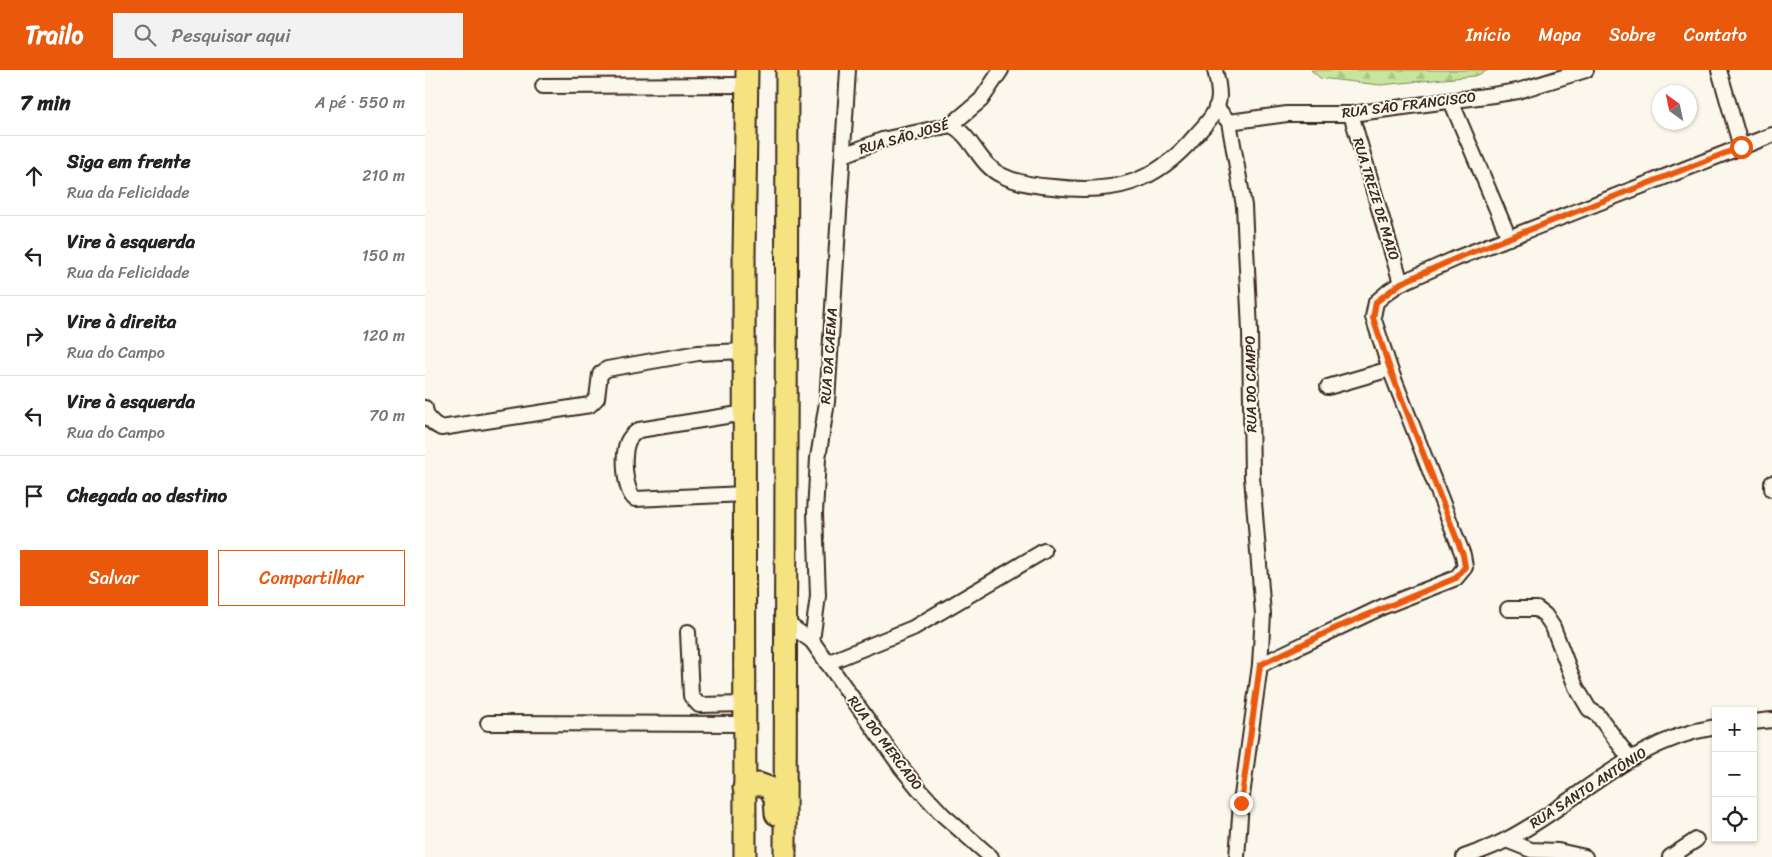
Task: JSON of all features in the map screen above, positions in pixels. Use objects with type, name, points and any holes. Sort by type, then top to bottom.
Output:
[{"type":"highway","points":[[785,857],[787,70]]},
{"type":"highway","points":[[745,857],[747,77]]},
{"type":"highway","points":[[745,788],[764,785],[770,788],[773,793],[776,806],[775,857]]},
{"type":"street","name":"RUA DA CAEMA","points":[[812,641],[818,596],[815,513],[818,458],[827,402],[848,70]]},
{"type":"street","name":"RUA SÃO JOSÉ","points":[[844,155],[883,140],[951,125],[981,100],[1001,70]]},
{"type":"street","points":[[951,125],[964,133],[989,168],[1001,176],[1035,186],[1095,190],[1117,188],[1137,181],[1166,164],[1194,138],[1216,107],[1219,96],[1215,70]]},
{"type":"street","name":"RUA SÃO FRANCISCO","points":[[1229,122],[1287,114],[1351,114],[1451,101],[1518,91],[1586,70]]},
{"type":"street","points":[[1719,70],[1741,147]]},
{"type":"street","points":[[543,86],[747,77]]},
{"type":"street","points":[[1451,101],[1509,238]]},
{"type":"street","points":[[1216,107],[1229,122]]},
{"type":"street","name":"RUA TREZE DE MAIO","points":[[1351,114],[1401,283]]},
{"type":"street","name":"RUA DO CAMPO","points":[[1229,122],[1244,206],[1250,331],[1252,477],[1263,614],[1260,665],[1241,803],[1237,857]]},
{"type":"street","points":[[1260,665],[1359,618],[1456,578],[1465,567],[1463,555],[1390,369],[1373,318],[1373,308],[1381,296],[1401,283],[1509,238],[1772,136]]},
{"type":"street","points":[[425,408],[425,414],[434,425],[441,428],[590,405],[597,398],[600,374],[607,369],[698,354],[745,352]]},
{"type":"street","points":[[1328,387],[1390,369]]},
{"type":"street","points":[[745,413],[639,430],[629,438],[623,455],[629,491],[635,499],[745,494]]},
{"type":"street","points":[[1772,483],[1772,489]]},
{"type":"street","points":[[827,663],[913,628],[1043,551]]},
{"type":"street","points":[[1508,608],[1537,609],[1545,615],[1553,627],[1576,686],[1589,709],[1597,715],[1630,758]]},
{"type":"street","name":"RUA DO MERCADO","points":[[785,622],[812,641],[913,782],[943,815],[991,857]]},
{"type":"street","points":[[688,632],[691,696],[694,701],[699,705],[745,714]]},
{"type":"street","points":[[785,665],[795,648],[812,641]]},
{"type":"street","points":[[488,723],[745,714]]},
{"type":"street","points":[[1757,722],[1772,720]]},
{"type":"street","name":"RUA SANTO ANTÔNIO","points":[[1463,857],[1506,840],[1630,758],[1674,738],[1712,728]]},
{"type":"street","points":[[1506,840],[1531,850],[1558,851],[1585,857]]},
{"type":"street","points":[[1669,857],[1696,840]]},
{"type":"green space","points":[[1311,70],[1489,70],[1475,76],[1380,85],[1320,78]]},
{"type":"route","points":[[1241,803],[1260,665],[1382,607],[1456,578],[1465,567],[1463,555],[1452,532],[1390,369],[1373,318],[1373,308],[1376,302],[1381,296],[1401,283],[1457,258],[1741,147]]}]
